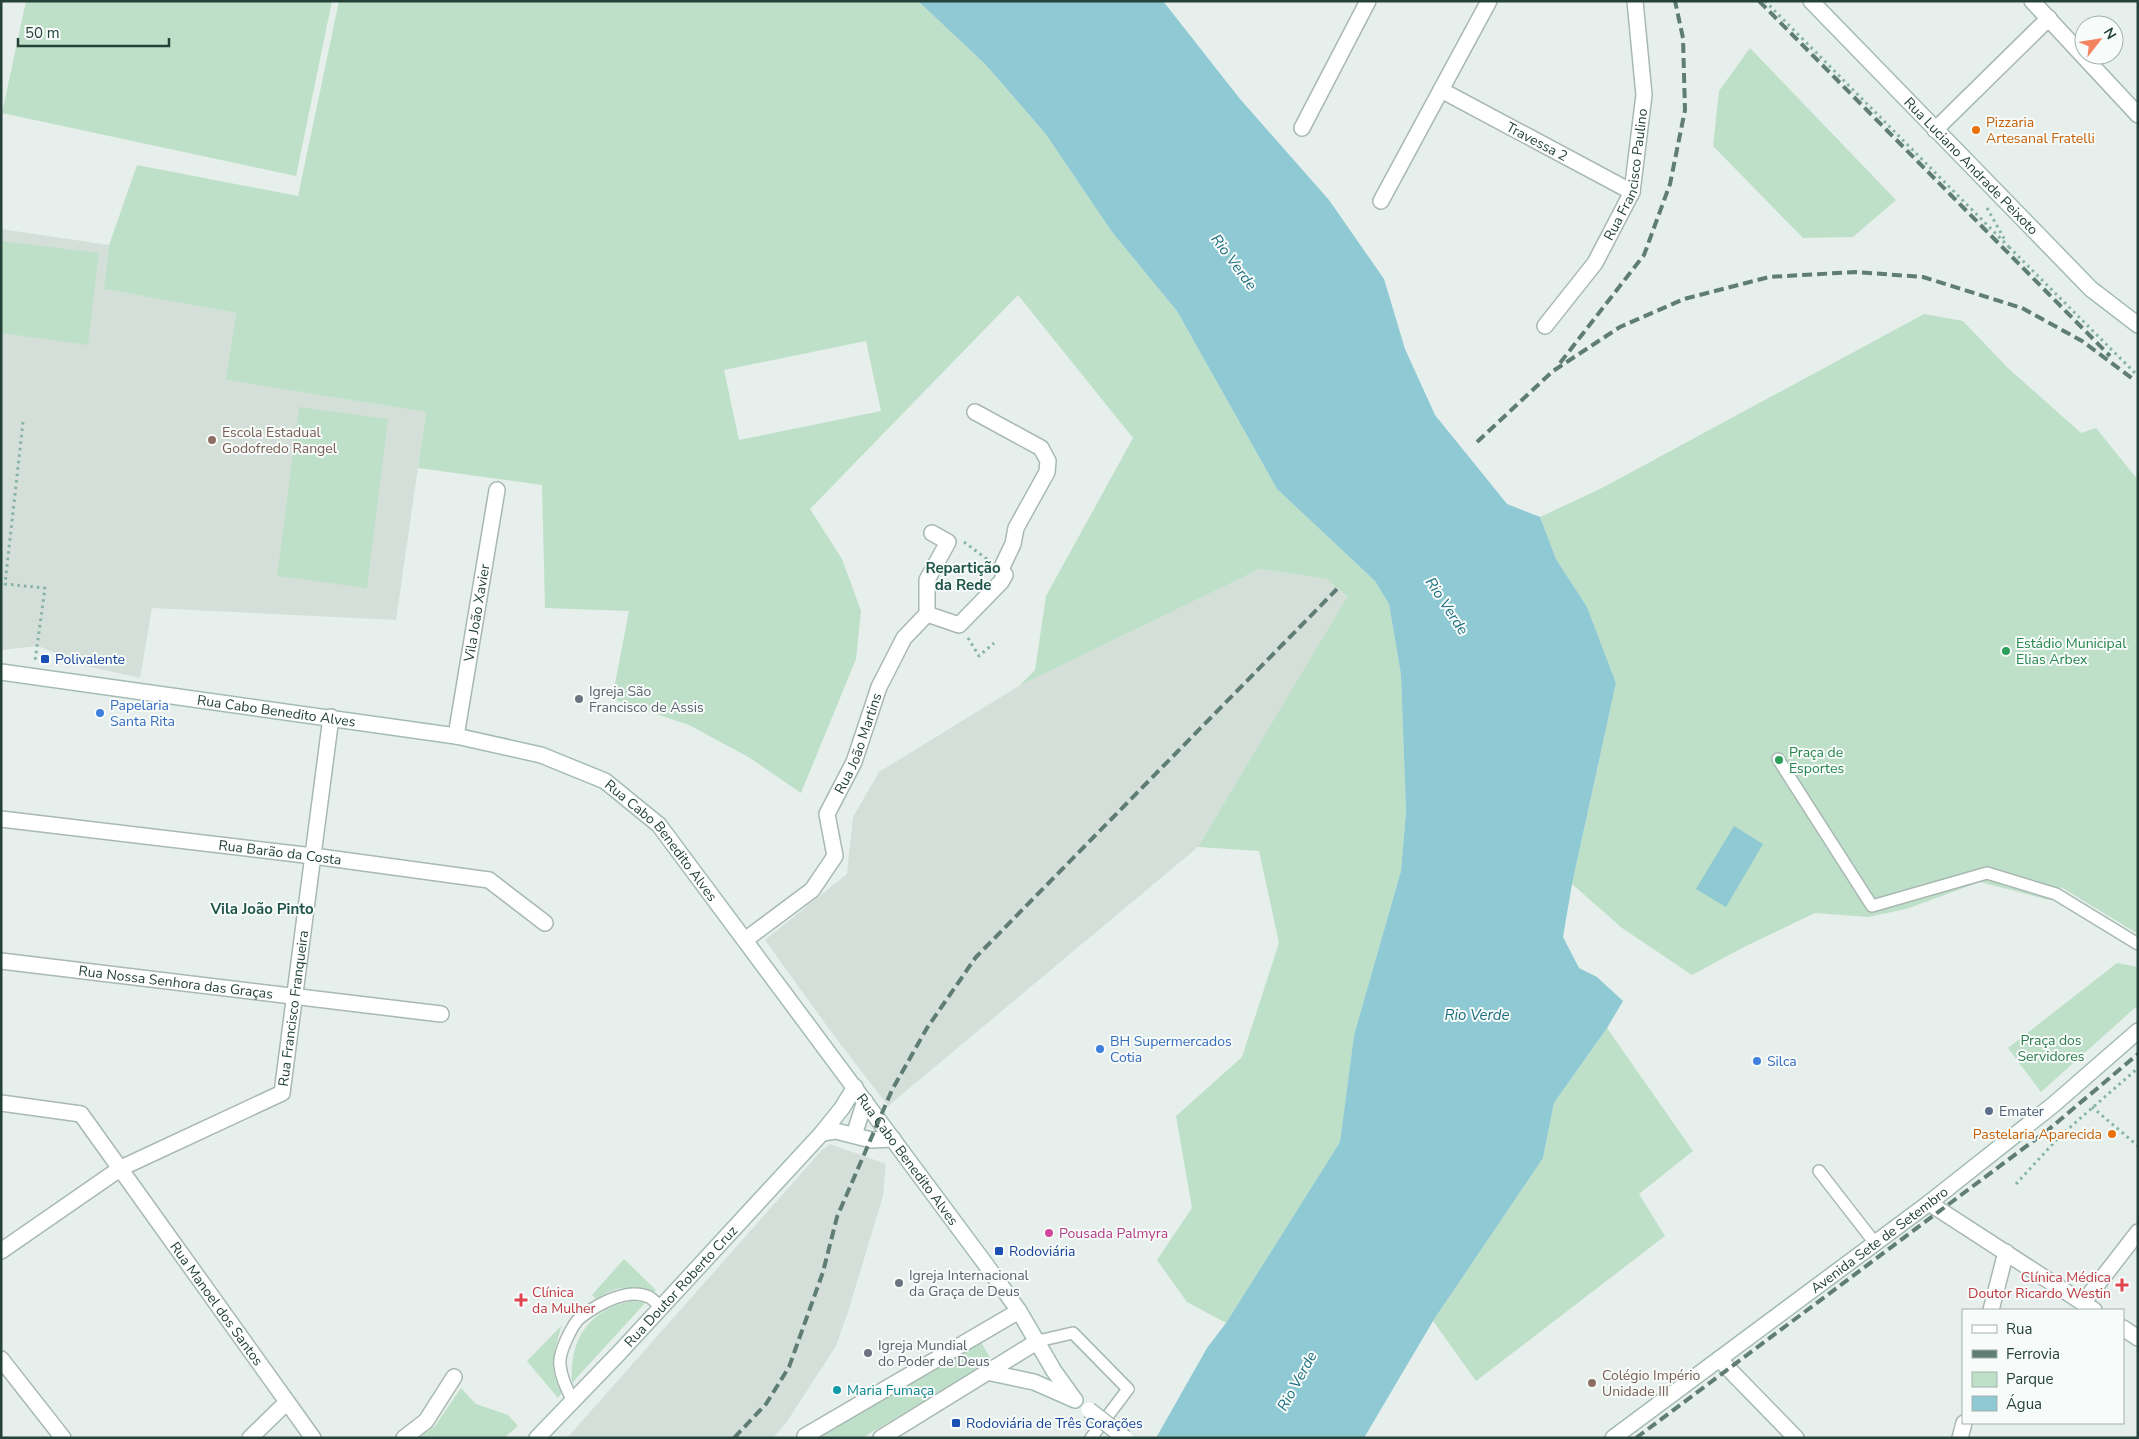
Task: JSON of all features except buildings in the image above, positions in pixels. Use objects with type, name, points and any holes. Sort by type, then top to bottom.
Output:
[{"type":"street","points":[[1302,128],[1368,1]]},
{"type":"street","points":[[1381,202],[1489,1]]},
{"type":"street","name":"Rua Francisco Paulino","points":[[1545,326],[1595,263],[1632,192],[1644,95],[1635,1]]},
{"type":"street","name":"Rua Luciano Andrade Peixoto","points":[[1811,1],[2091,289],[2138,325]]},
{"type":"street","points":[[2032,1],[2138,116]]},
{"type":"street","points":[[1936,130],[2049,18]]},
{"type":"street","name":"Travessa 2","points":[[1441,90],[1632,192]]},
{"type":"street","points":[[932,533],[948,542],[927,580],[927,614],[959,625],[1001,582],[1005,574],[1001,570],[1013,544],[1016,528],[1047,472],[1048,462],[1041,448],[975,412]]},
{"type":"street","name":"Vila João Xavier","points":[[456,736],[497,490]]},
{"type":"street","name":"Rua João Martins","points":[[745,940],[812,890],[835,856],[827,814],[854,762],[879,687],[904,638],[927,614]]},
{"type":"street","name":"Rua Cabo Benedito Alves","points":[[1,672],[456,736],[541,755],[605,781],[659,825],[1020,1311],[1054,1371],[1074,1399]]},
{"type":"street","name":"Rua Francisco Franqueira","points":[[121,1168],[282,1093],[331,717]]},
{"type":"street","name":"Rua Barão da Costa","points":[[1,819],[313,856],[489,880],[545,923]]},
{"type":"street","name":"Rua Nossa Senhora das Graças","points":[[1,960],[441,1014]]},
{"type":"street","name":"Avenida Sete de Setembro","points":[[1613,1438],[1929,1203],[2054,1105],[2138,1031]]},
{"type":"street","name":"Rua Doutor Roberto Cruz","points":[[537,1438],[574,1401],[822,1133],[842,1108],[855,1087]]},
{"type":"street","points":[[854,1135],[865,1101]]},
{"type":"street","name":"Rua Manoel dos Santos","points":[[1,1103],[81,1114],[313,1438]]},
{"type":"street","points":[[822,1133],[836,1131],[871,1140],[893,1139]]},
{"type":"street","points":[[1,1252],[121,1168]]},
{"type":"street","points":[[1929,1203],[2089,1307],[2138,1232]]},
{"type":"street","points":[[1991,1309],[2006,1252]]},
{"type":"street","points":[[806,1438],[805,1436],[1020,1311]]},
{"type":"street","points":[[2124,1329],[2138,1338]]},
{"type":"street","points":[[881,1438],[1038,1341]]},
{"type":"street","points":[[1,1359],[63,1438]]},
{"type":"street","points":[[1719,1359],[1796,1438]]},
{"type":"street","points":[[986,1372],[1034,1382],[1074,1399],[1125,1438]]},
{"type":"street","points":[[404,1438],[426,1421],[454,1377]]},
{"type":"street","points":[[250,1438],[287,1402]]},
{"type":"street","points":[[1960,1438],[1964,1424]]},
{"type":"lane","points":[[1778,759],[1872,906],[1987,873],[2056,894],[2138,944]]},
{"type":"lane","points":[[1820,1171],[1875,1243]]},
{"type":"lane","points":[[574,1401],[565,1386],[559,1364],[566,1341],[580,1318],[606,1302],[631,1294],[649,1297],[661,1307]]},
{"type":"lane","points":[[1038,1341],[1072,1333],[1128,1389],[1091,1438]]},
{"type":"path","points":[[1766,1],[2138,376]]},
{"type":"path","points":[[1985,206],[2010,248]]},
{"type":"path","points":[[23,422],[4,584],[45,588],[32,677]]},
{"type":"path","points":[[948,542],[962,540],[1001,570]]},
{"type":"path","points":[[959,625],[979,656],[994,643]]},
{"type":"path","points":[[2016,1184],[2060,1136],[2138,1068]]},
{"type":"path","points":[[2092,1107],[2138,1146]]},
{"type":"shaded area","name":"Escola Estadual Godofredo Rangel","points":[[1,229],[109,245],[105,289],[236,313],[227,380],[426,412],[396,620],[152,608],[140,678],[86,666],[38,646],[1,650]]},
{"type":"shaded area","points":[[1260,569],[1327,579],[1347,598],[1198,847],[888,1106],[832,1033],[765,940],[847,874],[853,817],[879,772],[1019,686]]},
{"type":"shaded area","points":[[830,1144],[886,1164],[883,1196],[836,1346],[786,1423],[773,1438],[567,1438],[822,1150]]},
{"type":"green space","points":[[26,1],[332,1],[296,176],[2,113]]},
{"type":"green space","points":[[339,1],[918,1],[985,64],[1045,133],[1112,232],[1177,311],[1277,489],[1375,581],[1389,604],[1401,675],[1406,812],[1401,871],[1354,1035],[1340,1142],[1226,1323],[1187,1302],[1157,1260],[1192,1208],[1176,1116],[1242,1057],[1279,943],[1259,851],[1198,847],[1347,597],[1327,579],[1260,569],[1019,686],[1035,670],[1046,596],[1133,438],[1018,295],[810,509],[842,559],[861,611],[856,659],[801,793],[750,758],[689,725],[612,699],[629,611],[545,608],[542,485],[418,468],[426,412],[226,380],[236,313],[104,289],[109,245],[137,165],[298,196]],"holes":[[[866,341],[881,411],[739,440],[724,370]]]},
{"type":"green space","points":[[1750,48],[1896,200],[1853,237],[1803,238],[1713,146],[1719,91]]},
{"type":"green space","points":[[1,241],[99,253],[88,345],[1,333]]},
{"type":"green space","points":[[1924,314],[1963,321],[2008,368],[2081,433],[2096,428],[2138,480],[2138,934],[2061,887],[2049,900],[1980,882],[1906,909],[1868,917],[1815,913],[1744,947],[1692,975],[1622,928],[1572,884],[1616,683],[1587,607],[1556,559],[1540,517],[1602,488]]},
{"type":"green space","points":[[299,407],[388,419],[367,588],[277,576]]},
{"type":"green space","name":"Praça dos Servidores","points":[[2117,963],[2138,967],[2137,1006],[2041,1092],[2008,1048]]},
{"type":"green space","points":[[1607,1028],[1693,1151],[1639,1194],[1665,1236],[1476,1381],[1433,1321],[1543,1158],[1554,1103]]},
{"type":"green space","points":[[624,1259],[656,1290],[653,1293],[630,1288],[617,1289],[610,1291],[597,1300],[592,1295]]},
{"type":"green space","points":[[632,1301],[646,1302],[572,1383],[574,1353],[584,1329],[604,1312],[617,1305]]},
{"type":"green space","points":[[562,1325],[554,1359],[555,1376],[562,1393],[558,1398],[527,1361]]},
{"type":"green space","points":[[981,1342],[992,1361],[862,1438],[819,1438]]},
{"type":"green space","points":[[461,1388],[476,1404],[508,1415],[518,1426],[504,1438],[419,1438],[435,1426]]},
{"type":"water","name":"Rio Verde","points":[[918,1],[1163,1],[1240,99],[1329,200],[1384,279],[1405,349],[1435,415],[1507,504],[1540,517],[1556,559],[1587,607],[1616,683],[1572,884],[1563,937],[1579,968],[1597,977],[1623,1001],[1607,1028],[1554,1103],[1543,1158],[1433,1321],[1364,1438],[1156,1438],[1207,1348],[1226,1323],[1340,1142],[1354,1035],[1401,871],[1406,812],[1401,675],[1389,604],[1375,581],[1277,489],[1177,311],[1112,232],[1045,133],[985,64]]},
{"type":"water","points":[[1734,826],[1763,844],[1726,907],[1696,889]]},
{"type":"railway","points":[[1560,363],[1644,255],[1670,184],[1685,110],[1683,38],[1675,1]]},
{"type":"railway","points":[[1759,1],[2110,356]]},
{"type":"railway","points":[[1477,442],[1553,371],[1620,327],[1684,299],[1769,277],[1855,272],[1923,277],[2022,308],[2082,341],[2133,379]]},
{"type":"railway","points":[[734,1438],[766,1404],[789,1367],[823,1272],[837,1217],[892,1090],[927,1028],[976,957],[1337,589]]},
{"type":"railway","points":[[1636,1438],[2048,1130],[2138,1054]]},
{"type":"place","name":"Pizzaria Artesanal Fratelli","points":[[1976,130]]},
{"type":"place","name":"Escola Estadual Godofredo Rangel","points":[[212,440]]},
{"type":"place","name":"Estádio Municipal Elias Arbex","points":[[2006,651]]},
{"type":"place","name":"Polivalente","points":[[45,659]]},
{"type":"place","name":"Igreja São Francisco de Assis","points":[[579,699]]},
{"type":"place","name":"Papelaria Santa Rita","points":[[100,713]]},
{"type":"place","name":"Praça de Esportes","points":[[1779,760]]},
{"type":"place","name":"BH Supermercados Cotia","points":[[1100,1049]]},
{"type":"place","name":"Silca","points":[[1757,1061]]},
{"type":"place","name":"Emater","points":[[1989,1111]]},
{"type":"place","name":"Pastelaria Aparecida","points":[[2112,1134]]},
{"type":"place","name":"Pousada Palmyra","points":[[1049,1233]]},
{"type":"place","name":"Rodoviária","points":[[999,1251]]},
{"type":"place","name":"Igreja Internacional da Graça de Deus","points":[[899,1283]]},
{"type":"place","name":"Clínica Médica Doutor Ricardo Westin","points":[[2122,1285]]},
{"type":"place","name":"Clínica da Mulher","points":[[521,1300]]},
{"type":"place","name":"Igreja Mundial do Poder de Deus","points":[[868,1353]]},
{"type":"place","name":"Colégio Império Unidade III","points":[[1592,1383]]},
{"type":"place","name":"Maria Fumaça","points":[[837,1390]]},
{"type":"place","name":"Rodoviária de Três Corações","points":[[956,1423]]},
{"type":"district","name":"Repartição da Rede","points":[[963,576]]},
{"type":"district","name":"Vila João Pinto","points":[[262,909]]}]
